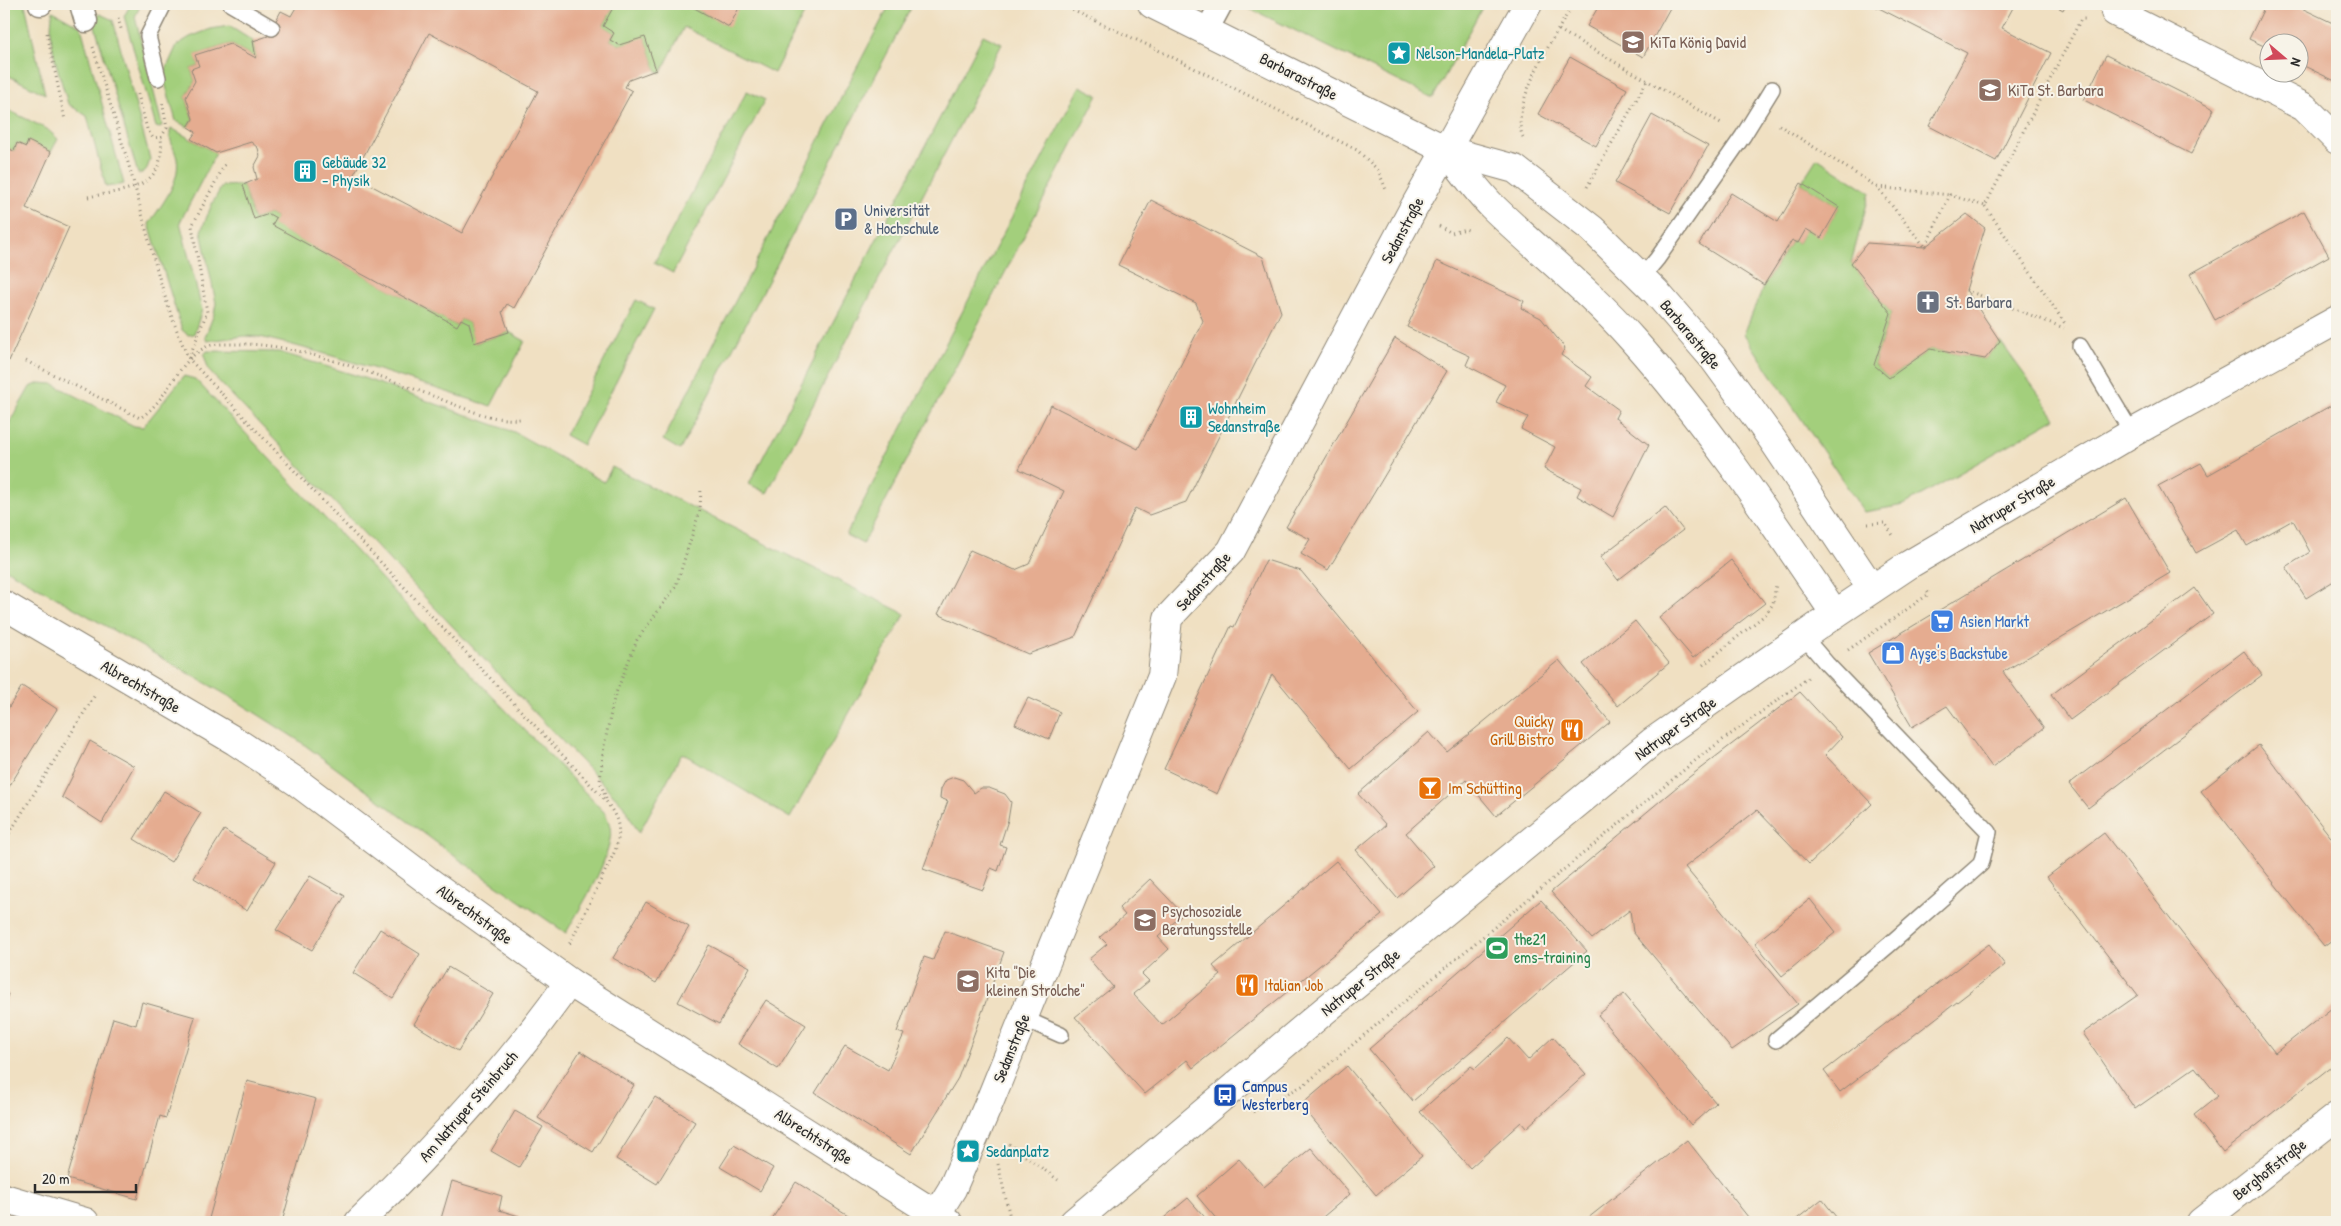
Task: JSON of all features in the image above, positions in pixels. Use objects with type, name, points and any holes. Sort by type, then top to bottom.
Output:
[{"type":"street","name":"Barbarastraße","points":[[1152,4],[1446,150],[1515,169],[1592,229],[1642,277],[1713,358],[1772,438],[1872,589]]},
{"type":"street","points":[[1207,30],[1221,4]]},
{"type":"street","name":"Sedanstraße","points":[[942,1218],[952,1189],[1162,676],[1168,618],[1231,551],[1412,211],[1528,4]]},
{"type":"street","points":[[2117,8],[2304,107],[2337,140]]},
{"type":"street","name":"Barbarastraße","points":[[1446,150],[1491,205],[1569,274],[1631,338],[1684,399],[1733,464],[1834,614]]},
{"type":"street","name":"Natruper Straße","points":[[1074,1222],[1289,1040],[1652,742],[1834,614],[1910,564],[2132,433],[2337,320]]},
{"type":"street","name":"Albrechtstraße","points":[[4,606],[235,741],[298,782],[562,977],[942,1218]]},
{"type":"street","name":"Am Natruper Steinbruch","points":[[359,1222],[469,1109],[544,1016],[562,977]]},
{"type":"street","name":"Berghoffstraße","points":[[2201,1222],[2337,1116]]},
{"type":"street","points":[[4,1198],[85,1222]]},
{"type":"lane","points":[[158,78],[148,36],[164,4]]},
{"type":"lane","points":[[231,4],[272,28]]},
{"type":"lane","points":[[1642,277],[1657,259],[1772,90]]},
{"type":"lane","points":[[2080,346],[2132,433]]},
{"type":"lane","points":[[1776,1040],[1981,864],[1989,832],[1827,664],[1803,636]]},
{"type":"lane","points":[[1023,1018],[1061,1035]]},
{"type":"path","points":[[40,4],[65,120]]},
{"type":"path","points":[[1059,4],[1357,150],[1378,170],[1389,197],[1452,233],[1465,230],[1474,232]]},
{"type":"path","points":[[1524,139],[1520,131],[1520,110],[1525,95],[1573,4]]},
{"type":"path","points":[[1984,206],[2081,20],[2117,8]]},
{"type":"path","points":[[83,13],[135,189],[161,286],[174,327],[189,359],[606,800]]},
{"type":"path","points":[[1559,30],[1648,79],[1742,136]]},
{"type":"path","points":[[1583,194],[1648,79]]},
{"type":"path","points":[[1758,112],[1877,187],[1925,247],[1950,195]]},
{"type":"path","points":[[88,198],[135,189],[153,176],[162,150],[160,137]]},
{"type":"path","points":[[26,361],[140,418],[154,409],[189,359],[207,312],[192,226],[225,164]]},
{"type":"path","points":[[1877,187],[1950,195],[1984,206],[2070,330],[1966,290]]},
{"type":"path","points":[[189,359],[207,346],[251,344],[278,347],[349,366],[485,414],[508,420],[520,419]]},
{"type":"path","points":[[562,977],[612,860],[620,836],[618,821],[606,800],[600,781],[604,746],[614,698],[637,640],[676,586],[700,510],[701,488]]},
{"type":"path","points":[[1766,614],[1772,604],[1776,587],[1775,580]]},
{"type":"path","points":[[1256,1112],[1304,1085],[1702,755],[1827,664],[1928,594]]},
{"type":"path","points":[[4,842],[111,668]]},
{"type":"path","points":[[1009,1144],[1058,1180]]},
{"type":"path","points":[[999,1170],[1012,1222]]},
{"type":"green space","points":[[4,4],[25,4],[45,94],[5,74],[9,65],[4,63]]},
{"type":"green space","points":[[131,4],[141,4],[135,17],[162,125],[160,128],[156,127],[124,16]]},
{"type":"green space","points":[[615,4],[687,4],[728,26],[741,4],[809,4],[774,73],[684,27],[661,73],[656,70],[645,38],[619,45],[610,40],[614,33],[603,26]]},
{"type":"green space","points":[[890,4],[913,4],[680,450],[663,440]]},
{"type":"green space","name":"Nelson-Mandela-Platz","points":[[1251,4],[1484,4],[1433,98],[1249,8]]},
{"type":"green space","points":[[53,11],[81,27],[124,184],[106,187],[87,116],[68,104],[58,70],[51,35]]},
{"type":"green space","points":[[100,14],[113,20],[150,159],[147,169],[138,174],[93,19]]},
{"type":"green space","points":[[229,26],[253,41],[256,58],[230,44],[196,55],[199,66],[191,69],[195,81],[186,97],[193,119],[188,127],[176,121],[163,76],[177,45],[190,37],[211,29]]},
{"type":"green space","points":[[983,35],[1002,44],[767,493],[749,484]]},
{"type":"green space","points":[[1080,86],[1098,95],[863,544],[846,535]]},
{"type":"green space","points":[[747,91],[765,100],[673,273],[654,263]]},
{"type":"green space","points":[[4,108],[47,129],[58,139],[51,152],[28,141],[26,147],[17,143],[14,151],[8,148],[4,149]]},
{"type":"green space","points":[[171,128],[216,153],[180,222],[202,310],[194,334],[188,335],[182,330],[149,224],[169,193],[176,176],[177,159],[171,140]]},
{"type":"green space","points":[[1817,158],[1870,192],[1851,263],[1891,313],[1874,365],[1889,378],[1930,349],[1985,359],[2000,341],[2056,418],[1904,505],[1864,512],[1744,334],[1764,285],[1792,240],[1798,243],[1806,229],[1821,237],[1839,207],[1801,183]]},
{"type":"green space","points":[[243,185],[254,219],[269,214],[276,218],[273,225],[457,326],[461,319],[469,323],[475,343],[509,332],[525,341],[491,406],[348,360],[260,337],[245,336],[207,341],[205,337],[216,303],[201,231],[222,186]]},
{"type":"green space","points":[[636,300],[654,309],[583,445],[565,435]]},
{"type":"green space","points":[[207,351],[279,352],[358,376],[514,432],[604,482],[612,467],[905,614],[790,818],[682,753],[639,833],[623,805],[209,371],[204,355]]},
{"type":"green space","points":[[184,376],[195,379],[465,668],[605,813],[611,832],[607,851],[592,887],[566,933],[460,860],[298,740],[232,698],[4,568],[4,432],[30,387],[40,383],[53,384],[134,426],[143,427]]},
{"type":"building","name":"Gebäude 32 - Physik","points":[[298,4],[615,4],[603,26],[614,33],[610,40],[619,45],[645,37],[656,70],[629,80],[625,87],[632,91],[514,308],[507,304],[502,312],[509,332],[474,343],[469,323],[461,319],[457,326],[272,225],[276,218],[269,214],[254,219],[243,185],[257,179],[254,167],[260,156],[258,148],[251,142],[216,153],[191,139],[196,132],[188,127],[193,119],[186,97],[195,81],[191,69],[199,66],[195,55],[230,44],[256,58],[253,41],[268,36],[281,11],[291,16]],"holes":[[[429,33],[538,91],[462,233],[353,176]]]},
{"type":"building","points":[[687,4],[741,4],[729,27]]},
{"type":"building","name":"KiTa König David","points":[[1600,4],[1667,4],[1671,6],[1643,57],[1587,26]]},
{"type":"building","name":"KiTa St. Barbara","points":[[1871,4],[2015,4],[2002,28],[2051,53],[1996,161],[1929,126],[1967,53]]},
{"type":"building","points":[[2052,4],[2066,4],[2063,10]]},
{"type":"building","points":[[2266,4],[2293,4],[2337,25],[2337,82],[2308,68],[2308,32],[2258,32],[2258,43],[2249,39]]},
{"type":"building","points":[[2106,55],[2214,109],[2191,154],[2084,100]]},
{"type":"building","points":[[1570,57],[1627,89],[1596,146],[1538,114]]},
{"type":"building","points":[[1652,115],[1708,146],[1670,213],[1615,183]]},
{"type":"building","points":[[28,141],[51,152],[26,208],[69,227],[9,361],[4,359],[4,149],[7,148],[14,151],[17,143],[26,147]]},
{"type":"building","points":[[1801,183],[1839,207],[1821,238],[1806,229],[1798,243],[1792,240],[1764,285],[1699,244],[1731,193],[1778,222]]},
{"type":"building","name":"Wohnheim Sedanstraße","points":[[1151,200],[1263,257],[1281,312],[1186,502],[1149,515],[1135,508],[1075,637],[1028,654],[938,614],[970,550],[1015,570],[1029,564],[1064,491],[1019,469],[1051,405],[1138,449],[1203,321],[1196,303],[1118,265]]},
{"type":"building","points":[[2304,211],[2329,256],[2215,320],[2190,274]]},
{"type":"building","name":"St. Barbara","points":[[1967,214],[1985,228],[1966,290],[2000,341],[1985,359],[1930,349],[1889,378],[1874,365],[1891,313],[1851,263],[1867,243],[1925,247]]},
{"type":"building","points":[[1437,261],[1524,301],[1521,308],[1541,318],[1565,348],[1561,355],[1592,377],[1586,386],[1619,410],[1615,418],[1649,445],[1613,517],[1577,496],[1581,488],[1544,469],[1555,447],[1521,429],[1528,417],[1496,402],[1505,385],[1466,365],[1470,356],[1407,327]]},
{"type":"building","points":[[1395,338],[1447,371],[1328,570],[1301,554],[1310,539],[1286,527]]},
{"type":"building","points":[[2337,402],[2337,579],[2306,598],[2286,567],[2310,552],[2293,520],[2247,546],[2238,530],[2196,553],[2158,486],[2201,463],[2208,475]]},
{"type":"building","points":[[2126,498],[2170,573],[2003,672],[2044,728],[1992,767],[1947,706],[1912,727],[1868,653]]},
{"type":"building","points":[[1665,507],[1683,530],[1618,580],[1600,557]]},
{"type":"building","points":[[1266,560],[1301,571],[1418,712],[1351,769],[1272,674],[1217,794],[1164,769],[1231,626],[1234,627]]},
{"type":"building","points":[[1731,560],[1765,603],[1693,658],[1659,618]]},
{"type":"building","points":[[2195,588],[2213,614],[2070,720],[2051,695]]},
{"type":"building","points":[[1635,621],[1669,663],[1618,706],[1583,664]]},
{"type":"building","points":[[2244,651],[2262,675],[2088,808],[2069,784]]},
{"type":"building","points":[[1559,660],[1610,722],[1496,816],[1466,780],[1406,833],[1434,866],[1397,898],[1356,850],[1386,825],[1358,794],[1429,732],[1447,752]]},
{"type":"building","points":[[22,686],[57,709],[7,790],[4,788],[4,715]]},
{"type":"building","points":[[1800,692],[1842,737],[1825,755],[1872,804],[1809,864],[1757,810],[1685,867],[1798,1004],[1732,1050],[1633,932],[1630,910],[1592,939],[1551,892],[1684,781]]},
{"type":"building","points":[[1028,698],[1060,712],[1049,739],[1015,724]]},
{"type":"building","points":[[90,741],[134,766],[102,823],[62,797]]},
{"type":"building","points":[[2259,745],[2337,845],[2337,936],[2324,946],[2201,791]]},
{"type":"building","points":[[954,777],[963,780],[974,793],[981,788],[989,788],[1005,794],[1011,802],[1008,820],[1000,845],[1006,847],[998,871],[991,868],[983,890],[923,869],[948,801],[940,798],[941,789],[946,780]]},
{"type":"building","points":[[164,791],[201,813],[171,862],[134,839]]},
{"type":"building","points":[[224,830],[276,862],[247,911],[194,878]]},
{"type":"building","points":[[2104,833],[2275,1053],[2337,1004],[2337,1062],[2223,1152],[2194,1115],[2218,1096],[2195,1067],[2135,1109],[2083,1033],[2138,995],[2047,877]]},
{"type":"building","points":[[1336,861],[1382,915],[1193,1068],[1187,1060],[1145,1094],[1075,1017],[1113,987],[1089,959],[1107,944],[1100,937],[1125,915],[1119,908],[1150,879],[1183,914],[1158,937],[1169,949],[1142,974],[1149,981],[1133,994],[1162,1025],[1221,975],[1213,966]]},
{"type":"building","points":[[310,876],[345,896],[312,950],[276,930]]},
{"type":"building","points":[[1810,899],[1836,932],[1782,976],[1755,943]]},
{"type":"building","points":[[1541,900],[1587,951],[1413,1101],[1369,1049]]},
{"type":"building","points":[[646,902],[689,927],[656,983],[613,958]]},
{"type":"building","points":[[380,929],[420,954],[393,998],[353,973]]},
{"type":"building","points":[[945,931],[1004,952],[958,1078],[911,1154],[815,1093],[845,1046],[888,1070],[904,1034],[897,1032],[924,957],[933,960]]},
{"type":"building","points":[[1989,944],[2005,965],[1840,1092],[1824,1071]]},
{"type":"building","points":[[709,945],[750,967],[719,1024],[678,1002]]},
{"type":"building","points":[[448,967],[493,994],[458,1051],[414,1024]]},
{"type":"building","points":[[4,992],[8,994],[4,1007]]},
{"type":"building","points":[[1624,994],[1716,1103],[1691,1125],[1598,1015]]},
{"type":"building","points":[[766,1000],[806,1025],[778,1069],[738,1044]]},
{"type":"building","points":[[142,1002],[195,1017],[166,1118],[160,1116],[137,1199],[67,1179],[113,1018],[136,1025]]},
{"type":"building","points":[[1553,1037],[1586,1074],[1526,1128],[1521,1122],[1470,1168],[1420,1112],[1471,1066],[1475,1069],[1508,1038],[1528,1060]]},
{"type":"building","points":[[580,1051],[634,1085],[593,1152],[538,1118]]},
{"type":"building","points":[[1347,1066],[1422,1156],[1376,1195],[1301,1105]]},
{"type":"building","points":[[247,1081],[316,1099],[282,1222],[208,1222]]},
{"type":"building","points":[[655,1097],[695,1122],[657,1184],[616,1159]]},
{"type":"building","points":[[515,1111],[543,1127],[519,1167],[491,1151]]},
{"type":"building","points":[[1687,1140],[1752,1222],[1583,1222]]},
{"type":"building","points":[[734,1145],[773,1168],[760,1191],[720,1167]]},
{"type":"building","points":[[1311,1148],[1350,1194],[1317,1222],[1219,1222],[1197,1196],[1239,1159],[1264,1187]]},
{"type":"building","points":[[452,1181],[502,1196],[499,1210],[519,1216],[517,1222],[440,1222]]},
{"type":"building","points":[[796,1182],[859,1222],[770,1222]]},
{"type":"building","points":[[1188,1198],[1209,1222],[1159,1222]]},
{"type":"building","points":[[1822,1199],[1840,1222],[1793,1222]]},
{"type":"place","name":"KiTa König David","points":[[1633,42]]},
{"type":"place","name":"Nelson-Mandela-Platz","points":[[1399,53]]},
{"type":"place","name":"KiTa St. Barbara","points":[[1990,90]]},
{"type":"place","name":"Gebäude 32 - Physik","points":[[305,171]]},
{"type":"place","name":"Universität & Hochschule","points":[[846,219]]},
{"type":"place","name":"St. Barbara","points":[[1928,302]]},
{"type":"place","name":"Wohnheim Sedanstraße","points":[[1191,417]]},
{"type":"place","name":"Asien Markt","points":[[1942,621]]},
{"type":"place","name":"Ayşe's Backstube","points":[[1893,653]]},
{"type":"place","name":"Quicky Grill Bistro","points":[[1572,730]]},
{"type":"place","name":"Im Schütting","points":[[1430,788]]},
{"type":"place","name":"Psychosoziale Beratungsstelle","points":[[1145,920]]},
{"type":"place","name":"the21 ems-training","points":[[1497,948]]},
{"type":"place","name":"Kita \"Die kleinen Strolche\"","points":[[968,981]]},
{"type":"place","name":"Italian Job","points":[[1247,985]]},
{"type":"place","name":"Campus Westerberg","points":[[1225,1095]]},
{"type":"place","name":"Sedanplatz","points":[[968,1151]]}]
